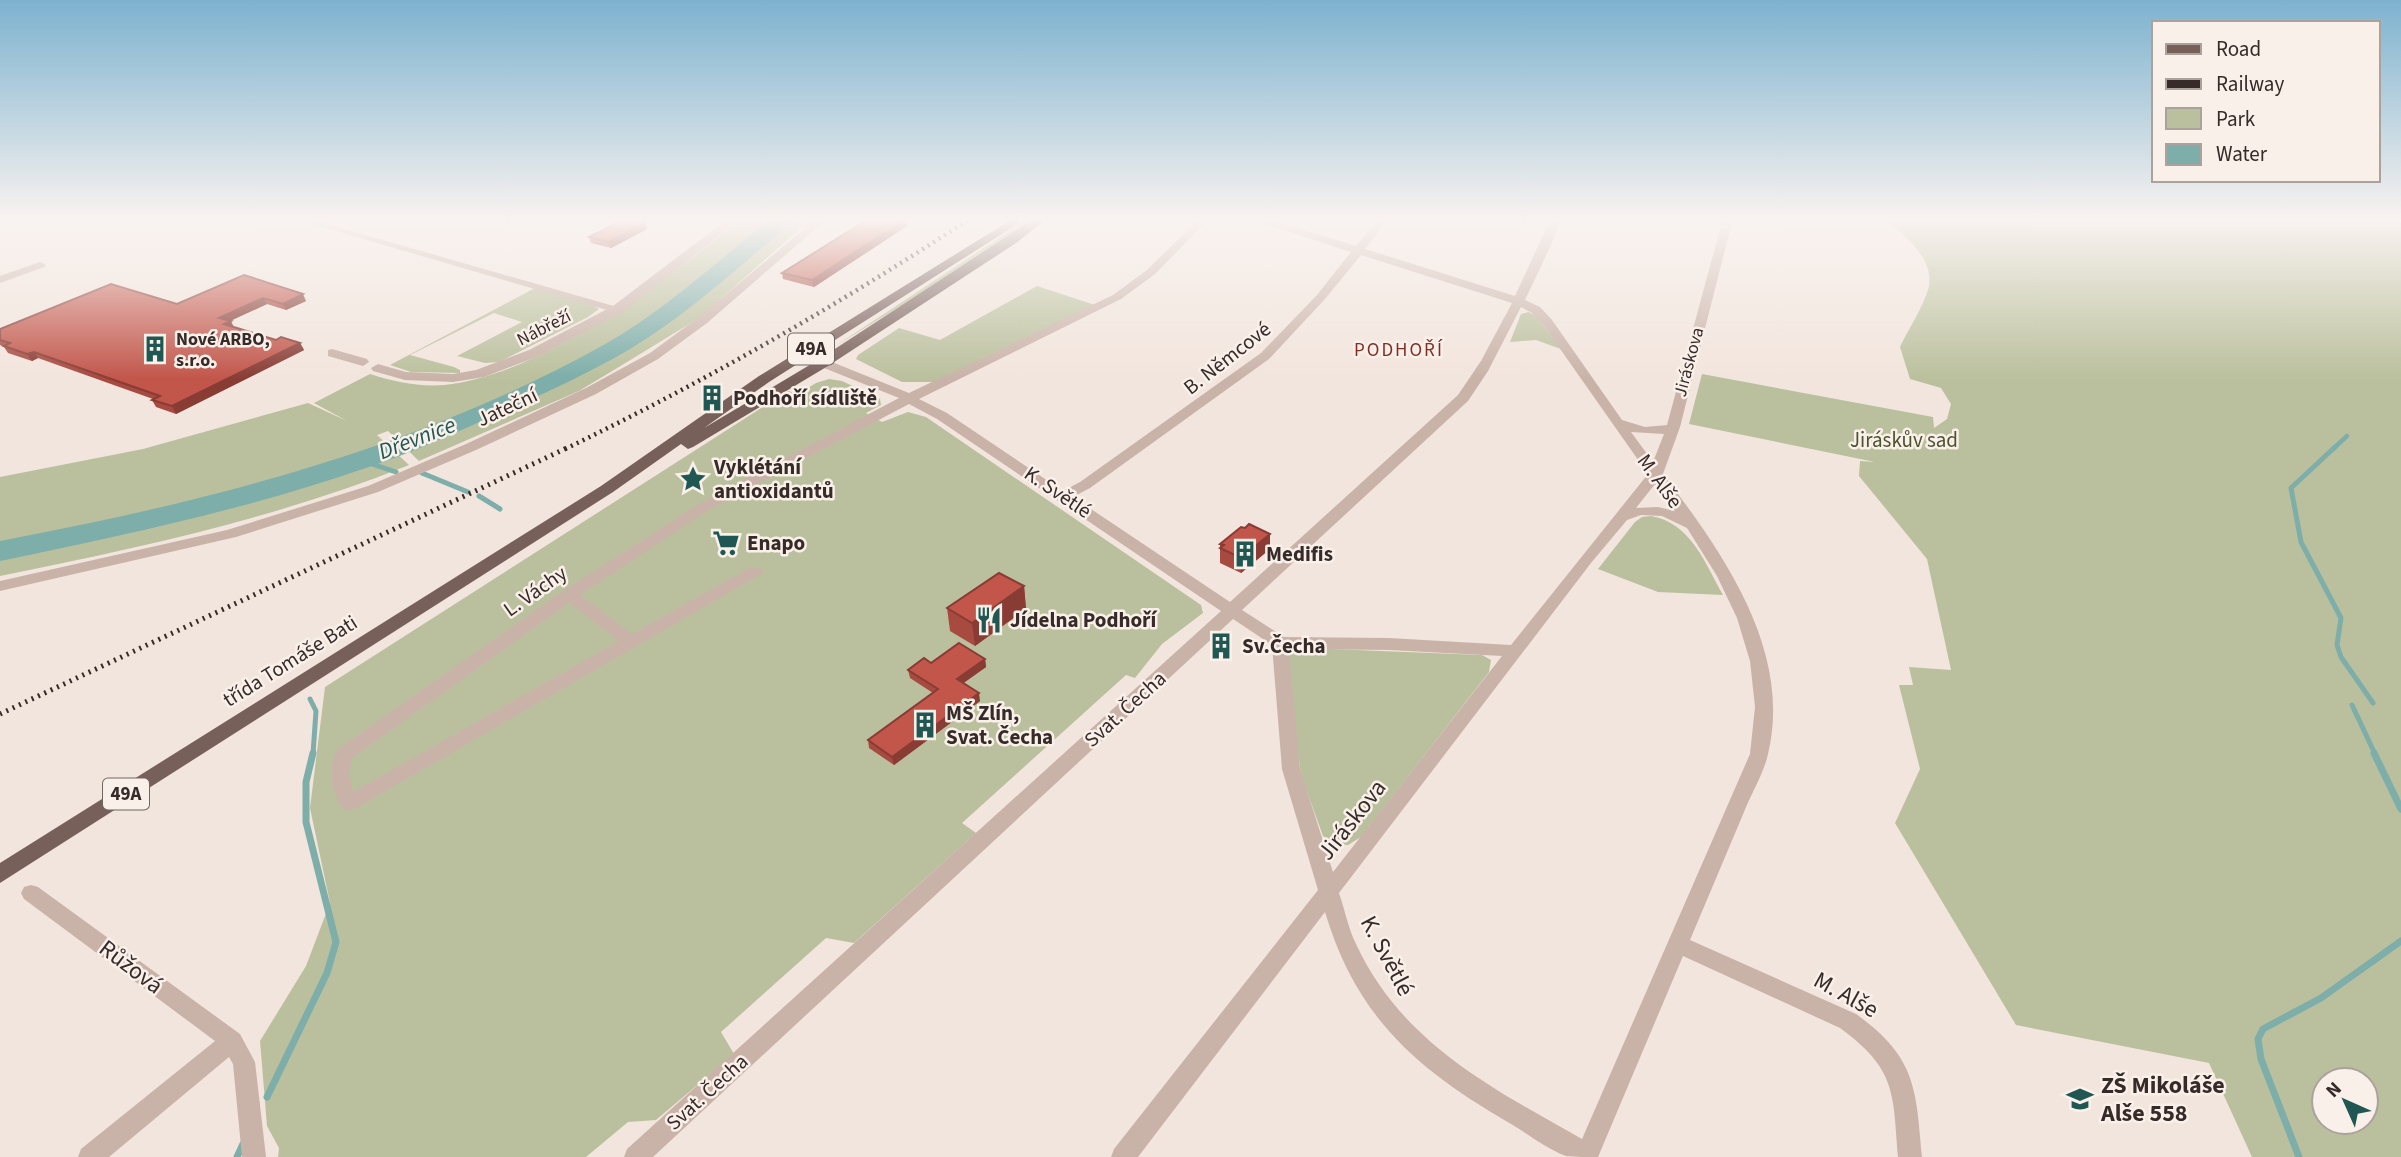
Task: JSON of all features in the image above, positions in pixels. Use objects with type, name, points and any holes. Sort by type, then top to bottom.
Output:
[{"type":"main road","name":"třída Tomáše Bati","points":[[0,874],[607,489],[801,355],[934,272]]},
{"type":"main road","name":"třída Tomáše Bati","points":[[607,489],[712,431],[963,272]]},
{"type":"main road","points":[[801,355],[823,363]]},
{"type":"street","points":[[0,281],[23,272]]},
{"type":"street","points":[[487,272],[618,309]]},
{"type":"street","name":"Nábřeží","points":[[378,368],[405,376],[429,379],[480,374],[534,353],[618,309],[666,272]]},
{"type":"street","name":"Jateční","points":[[0,586],[230,534],[373,489],[425,468],[591,391],[654,356],[703,320],[759,272]]},
{"type":"street","name":"L. Váchy","points":[[755,572],[349,803],[340,788],[338,776],[344,754],[569,594],[702,508],[910,398],[1117,297],[1151,272]]},
{"type":"street","name":"B. Němcové","points":[[1063,497],[1086,485],[1265,356],[1321,298],[1341,272]]},
{"type":"street","name":"M. Alše","points":[[1430,272],[1519,301],[1542,315],[1617,423],[1657,474],[1733,590],[1753,637],[1761,670],[1764,723],[1759,754],[1586,1156]]},
{"type":"street","name":"Svat. Čecha","points":[[636,1157],[1463,398],[1478,380],[1533,272]]},
{"type":"street","name":"Jiráskova","points":[[1123,1157],[1657,474],[1713,272]]},
{"type":"street","points":[[332,354],[363,362]]},
{"type":"street","name":"K. Světlé","points":[[823,363],[910,398],[942,415],[1280,643],[1291,769],[1345,945],[1369,988],[1396,1026],[1437,1063],[1483,1095],[1586,1156]]},
{"type":"street","name":"Jiráskova","points":[[1617,423],[1647,430],[1663,430],[1672,426]]},
{"type":"street","points":[[1623,516],[1638,511],[1656,510],[1675,516],[1693,528]]},
{"type":"street","points":[[569,594],[631,641]]},
{"type":"street","points":[[1280,643],[1389,644],[1517,651]]},
{"type":"street","name":"Růžová","points":[[31,893],[232,1041]]},
{"type":"street","name":"M. Alše","points":[[1678,944],[1848,1021],[1879,1044],[1901,1077],[1910,1157]]},
{"type":"street","points":[[90,1157],[232,1041],[244,1062],[254,1157]]},
{"type":"green space","points":[[673,272],[751,272],[699,318],[579,391],[419,461],[388,431],[377,435],[409,465],[309,501],[207,530],[0,576],[0,477],[143,449],[308,403],[347,421],[314,403],[370,374],[398,382],[425,385],[444,385],[482,377],[522,363],[562,344]]},
{"type":"green space","points":[[947,272],[956,272],[834,347]]},
{"type":"green space","name":"Jiráskův sad","points":[[1928,272],[2401,272],[2401,1157],[2252,1157],[2209,1063],[2016,1025],[1895,823],[1920,769],[1899,685],[1913,685],[1909,667],[1951,670],[1927,559],[1859,476],[1860,461],[1875,462],[1689,424],[1702,374],[1933,417],[1934,428],[1947,419],[1951,404],[1941,388],[1910,379],[1900,347],[1929,286]]},
{"type":"green space","points":[[1037,286],[1095,305],[936,382],[902,382],[856,359],[899,328],[940,340]]},
{"type":"green space","points":[[535,288],[591,304],[599,309],[499,362],[485,363],[457,356],[522,322],[494,313],[410,355],[454,367],[460,370],[460,373],[411,372],[390,365]]},
{"type":"green space","points":[[1529,312],[1537,317],[1561,349],[1536,340],[1510,342],[1521,314]]},
{"type":"green space","points":[[829,379],[842,381],[880,399],[881,405],[866,413],[882,422],[908,412],[926,417],[1201,605],[1203,613],[1162,644],[1135,678],[1126,675],[962,823],[976,833],[854,943],[826,938],[721,1032],[734,1054],[656,1120],[628,1122],[586,1157],[278,1157],[279,1148],[267,1126],[260,1041],[306,966],[330,903],[310,808],[325,687],[788,391],[798,394]]},
{"type":"green space","points":[[1651,516],[1665,520],[1687,536],[1703,558],[1723,595],[1658,592],[1598,569],[1635,522],[1642,517]]},
{"type":"green space","points":[[1305,648],[1482,655],[1491,660],[1489,672],[1361,837],[1348,845],[1336,844],[1323,836],[1301,775],[1286,661],[1291,652]]},
{"type":"water","name":"Dřevnice","points":[[706,272],[733,272],[674,319],[630,349],[518,405],[414,450],[271,498],[182,521],[0,561],[0,541],[235,489],[388,442],[462,413],[536,380],[607,343]]},
{"type":"building","points":[[784,272],[824,272],[812,280]]},
{"type":"building","name":"Nové ARBO, s.r.o.","points":[[244,275],[303,294],[283,304],[263,298],[219,318],[231,321],[224,324],[276,340],[281,337],[300,343],[172,406],[152,400],[160,396],[34,352],[27,354],[4,346],[10,343],[0,340],[0,329],[111,284],[177,304]]},
{"type":"building","points":[[1249,524],[1270,534],[1241,558],[1220,548],[1224,545],[1220,544]]},
{"type":"building","points":[[999,573],[1024,586],[972,623],[947,608]]},
{"type":"building","name":"MŠ Zlín, Svat. Čecha","points":[[959,643],[985,659],[957,679],[979,693],[892,757],[868,740],[938,689],[908,670],[924,658],[931,663]]},
{"type":"waterway","points":[[2333,449],[2347,436]]},
{"type":"waterway","points":[[2335,447],[2291,488],[2301,542],[2341,618],[2337,645],[2341,657],[2373,703]]},
{"type":"waterway","name":"Dřevnice","points":[[369,463],[396,472]]},
{"type":"waterway","points":[[422,473],[468,492]]},
{"type":"waterway","points":[[479,496],[500,509]]},
{"type":"waterway","points":[[310,699],[316,711],[313,754]]},
{"type":"waterway","points":[[2352,705],[2375,754]]},
{"type":"waterway","points":[[267,1097],[327,973],[336,942],[306,822],[306,782],[313,753]]},
{"type":"waterway","points":[[2374,753],[2401,809]]},
{"type":"waterway","points":[[2299,1157],[2261,1059],[2258,1039],[2263,1029],[2321,998],[2401,941]]},
{"type":"waterway","points":[[237,1157],[243,1144]]},
{"type":"railway","points":[[568,447],[772,340],[886,272]]},
{"type":"railway","points":[[0,714],[568,447]]},
{"type":"place","name":"Nové ARBO, s.r.o.","points":[[155,349]]},
{"type":"place","name":"Podhoří sídliště","points":[[712,398]]},
{"type":"place","name":"Vyklétání antioxidantů","points":[[693,479]]},
{"type":"place","name":"Enapo","points":[[726,543]]},
{"type":"place","name":"Medifis","points":[[1245,554]]},
{"type":"place","name":"Jídelna Podhoří","points":[[989,620]]},
{"type":"place","name":"Sv.Čecha","points":[[1221,646]]},
{"type":"place","name":"MŠ Zlín, Svat. Čecha","points":[[925,725]]},
{"type":"place","name":"ZŠ Mikoláše Alše 558","points":[[2080,1099]]},
{"type":"district","name":"PODHOŘÍ","points":[[1399,350]]}]
